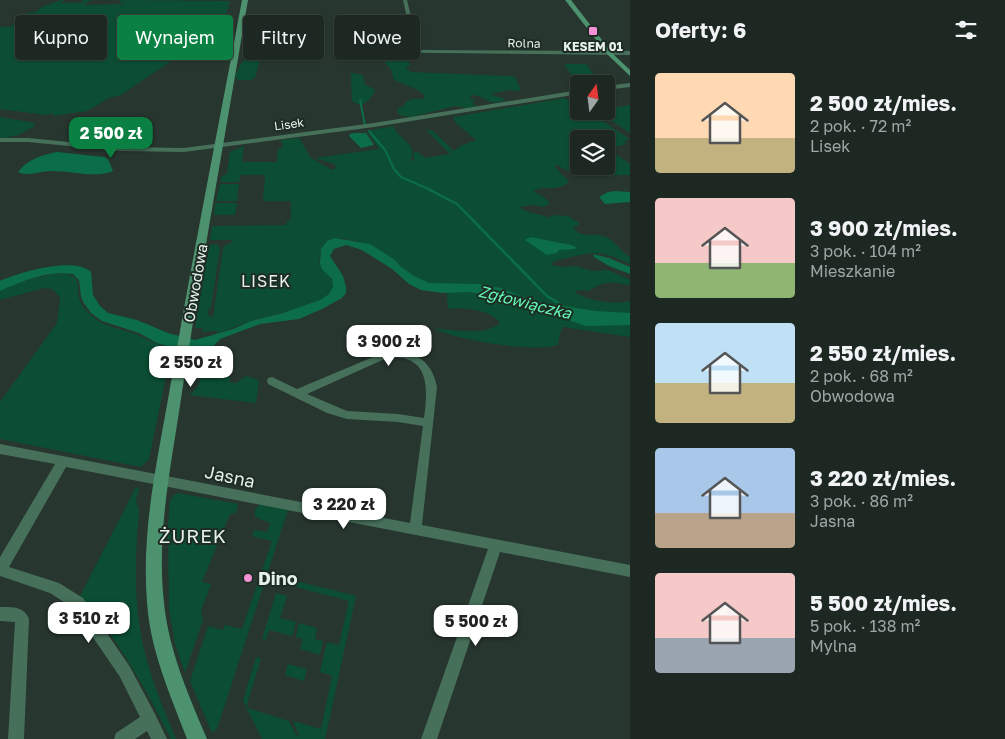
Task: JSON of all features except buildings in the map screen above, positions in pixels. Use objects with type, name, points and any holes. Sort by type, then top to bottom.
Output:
[{"type":"street","name":"Obwodowa","points":[[197,739],[170,672],[160,638],[155,601],[154,529],[181,358],[245,0]]},
{"type":"street","points":[[405,0],[408,15]]},
{"type":"street","points":[[568,0],[610,54],[630,74]]},
{"type":"street","name":"Rolna","points":[[420,52],[630,53]]},
{"type":"street","points":[[615,87],[630,85]]},
{"type":"street","name":"Lisek","points":[[0,140],[28,140],[139,150],[184,150],[374,125],[570,93]]},
{"type":"street","points":[[297,394],[384,356],[402,354],[418,361],[431,376],[433,384],[415,529]]},
{"type":"street","points":[[272,381],[331,410],[348,415],[398,418],[428,423]]},
{"type":"street","name":"Jasna","points":[[0,449],[630,571]]},
{"type":"street","points":[[63,462],[0,570],[54,588],[78,603],[125,672],[159,739]]},
{"type":"street","points":[[429,739],[496,546]]},
{"type":"street","points":[[0,614],[16,614],[22,619],[16,739]]},
{"type":"street","points":[[122,739],[150,719]]},
{"type":"shaded area","points":[[61,0],[65,0],[59,3],[81,3],[83,0],[92,0],[84,4],[86,5],[125,4],[119,2],[121,0],[230,1],[226,15],[117,15],[117,60],[173,60],[121,95],[109,98],[87,111],[53,116],[53,113],[46,115],[0,109],[0,27],[10,27],[15,24],[15,60],[107,60],[107,15],[27,15],[26,13],[36,12],[42,7]]},
{"type":"shaded area","points":[[244,60],[260,60],[255,78],[237,80],[235,75]]},
{"type":"shaded area","points":[[385,60],[409,61],[410,66],[405,67],[411,72],[511,76],[515,77],[521,91],[509,90],[490,94],[506,99],[496,103],[473,95],[469,98],[475,100],[472,104],[478,106],[468,108],[455,106],[411,117],[399,115],[397,108],[403,107],[411,99],[423,99],[425,96],[418,90],[394,80],[391,69],[385,63]]},
{"type":"shaded area","points":[[564,64],[586,64],[594,75],[572,75]]},
{"type":"shaded area","points":[[351,73],[363,75],[365,85],[373,88],[375,91],[363,104],[352,101]]},
{"type":"shaded area","points":[[565,98],[570,102],[570,120],[601,120],[628,138],[628,140],[624,141],[626,144],[615,147],[615,130],[570,130],[570,171],[557,165],[555,167],[569,182],[561,187],[542,188],[533,191],[550,203],[544,207],[532,205],[519,207],[550,218],[551,215],[568,216],[579,223],[578,226],[573,227],[579,233],[606,237],[630,257],[630,264],[609,255],[592,253],[554,261],[551,265],[561,267],[577,266],[591,271],[608,270],[630,280],[630,285],[603,283],[589,291],[581,290],[574,292],[587,298],[601,301],[616,303],[630,301],[630,337],[563,327],[558,345],[532,347],[477,341],[445,333],[434,329],[477,331],[485,330],[500,323],[496,318],[476,310],[448,309],[446,284],[429,283],[420,280],[400,266],[395,260],[365,243],[340,238],[327,241],[322,250],[320,263],[332,280],[333,285],[330,292],[322,299],[298,309],[247,322],[218,333],[216,331],[202,332],[203,328],[195,328],[209,245],[217,244],[220,248],[211,308],[209,308],[208,315],[213,317],[223,248],[227,244],[231,244],[232,240],[210,240],[212,226],[286,225],[287,221],[291,220],[291,201],[263,201],[265,175],[241,175],[239,182],[220,182],[222,176],[227,174],[230,152],[244,146],[242,162],[277,162],[278,149],[283,148],[281,140],[299,138],[311,158],[332,170],[336,168],[334,164],[315,158],[379,149],[367,131],[393,126],[411,146],[411,161],[415,160],[413,157],[414,152],[418,152],[425,158],[450,154],[426,130],[433,131],[454,151],[460,146],[476,140],[455,122],[453,117]]},
{"type":"shaded area","points":[[630,105],[630,133],[610,120],[615,120],[615,108]]},
{"type":"shaded area","points":[[0,117],[34,123],[35,126],[18,135],[0,139]]},
{"type":"shaded area","points":[[615,154],[630,164],[630,175],[615,175]]},
{"type":"shaded area","points":[[220,184],[239,184],[237,201],[216,201]]},
{"type":"shaded area","points":[[215,203],[237,203],[235,215],[214,215]]},
{"type":"shaded area","points":[[52,274],[67,274],[75,277],[81,303],[99,321],[167,348],[167,352],[163,354],[163,357],[170,357],[149,459],[141,467],[0,439],[0,402],[57,323],[60,301],[59,296],[52,289],[44,288],[0,300],[0,291],[19,282]]},
{"type":"shaded area","points":[[229,352],[230,382],[236,383],[246,376],[259,380],[256,403],[189,395],[199,384],[199,362],[208,355]]},
{"type":"shaded area","points":[[136,487],[139,488],[136,501],[139,511],[136,580],[140,632],[150,672],[176,739],[171,739],[152,702],[119,647],[80,596]]},
{"type":"shaded area","points":[[178,493],[238,504],[236,513],[230,514],[202,582],[211,584],[201,611],[203,620],[185,673],[175,644],[169,609],[168,524],[170,501]]},
{"type":"shaded area","points":[[260,504],[288,510],[217,729],[212,733],[190,681],[208,626],[223,630],[225,625],[242,629],[272,541],[252,536],[254,530],[267,532],[270,523],[255,517],[255,510]]},
{"type":"shaded area","points":[[280,577],[356,596],[325,739],[262,739],[243,701],[256,657],[261,658],[247,705],[248,708],[289,721],[296,735],[299,736],[293,721],[321,729],[332,676],[320,672],[327,642],[339,645],[349,601],[278,584]]},
{"type":"shaded area","points":[[276,593],[287,596],[280,618],[296,622],[292,636],[269,630],[266,640],[262,639]]},
{"type":"shaded area","points":[[299,623],[317,628],[315,639],[323,641],[320,655],[300,649],[303,639],[296,637]]},
{"type":"shaded area","points":[[288,664],[307,669],[304,681],[285,675]]},
{"type":"water","points":[[354,133],[366,133],[374,145],[361,148],[349,136]]},
{"type":"water","points":[[57,152],[104,157],[108,159],[113,171],[99,174],[57,171],[30,174],[18,172],[36,158]]},
{"type":"water","points":[[608,192],[630,192],[630,202],[605,204],[599,197]]},
{"type":"water","points":[[530,237],[576,247],[575,249],[559,250],[557,253],[547,255],[525,240]]},
{"type":"water","name":"Zgłowiączka","points":[[335,238],[370,244],[395,260],[414,276],[429,283],[479,284],[501,288],[533,301],[595,311],[630,313],[630,325],[586,326],[505,298],[469,292],[442,293],[421,290],[409,284],[392,269],[362,250],[346,245],[334,249],[330,256],[343,276],[346,293],[342,298],[299,319],[260,324],[220,339],[208,352],[181,351],[157,343],[139,333],[102,321],[91,313],[83,302],[79,280],[73,274],[45,275],[26,280],[0,291],[0,281],[33,270],[60,265],[83,267],[91,272],[93,295],[100,306],[108,313],[137,320],[168,333],[195,340],[233,329],[251,321],[283,313],[320,300],[329,294],[333,287],[332,279],[322,269],[320,264],[321,249],[327,241]]},
{"type":"water","points":[[593,254],[609,258],[630,267],[630,274],[609,266],[594,257]]},
{"type":"waterway","points":[[360,100],[365,125]]},
{"type":"waterway","points":[[369,131],[385,150],[394,169],[401,177],[433,191]]},
{"type":"waterway","name":"Zgłowiączka","points":[[430,190],[457,204],[547,296],[560,304],[560,308]]},
{"type":"place","name":"KESEM 01","points":[[593,31]]},
{"type":"place","name":"Dino","points":[[248,578]]},
{"type":"district","name":"LISEK","points":[[266,281]]},
{"type":"district","name":"ŻUREK","points":[[193,535]]}]
